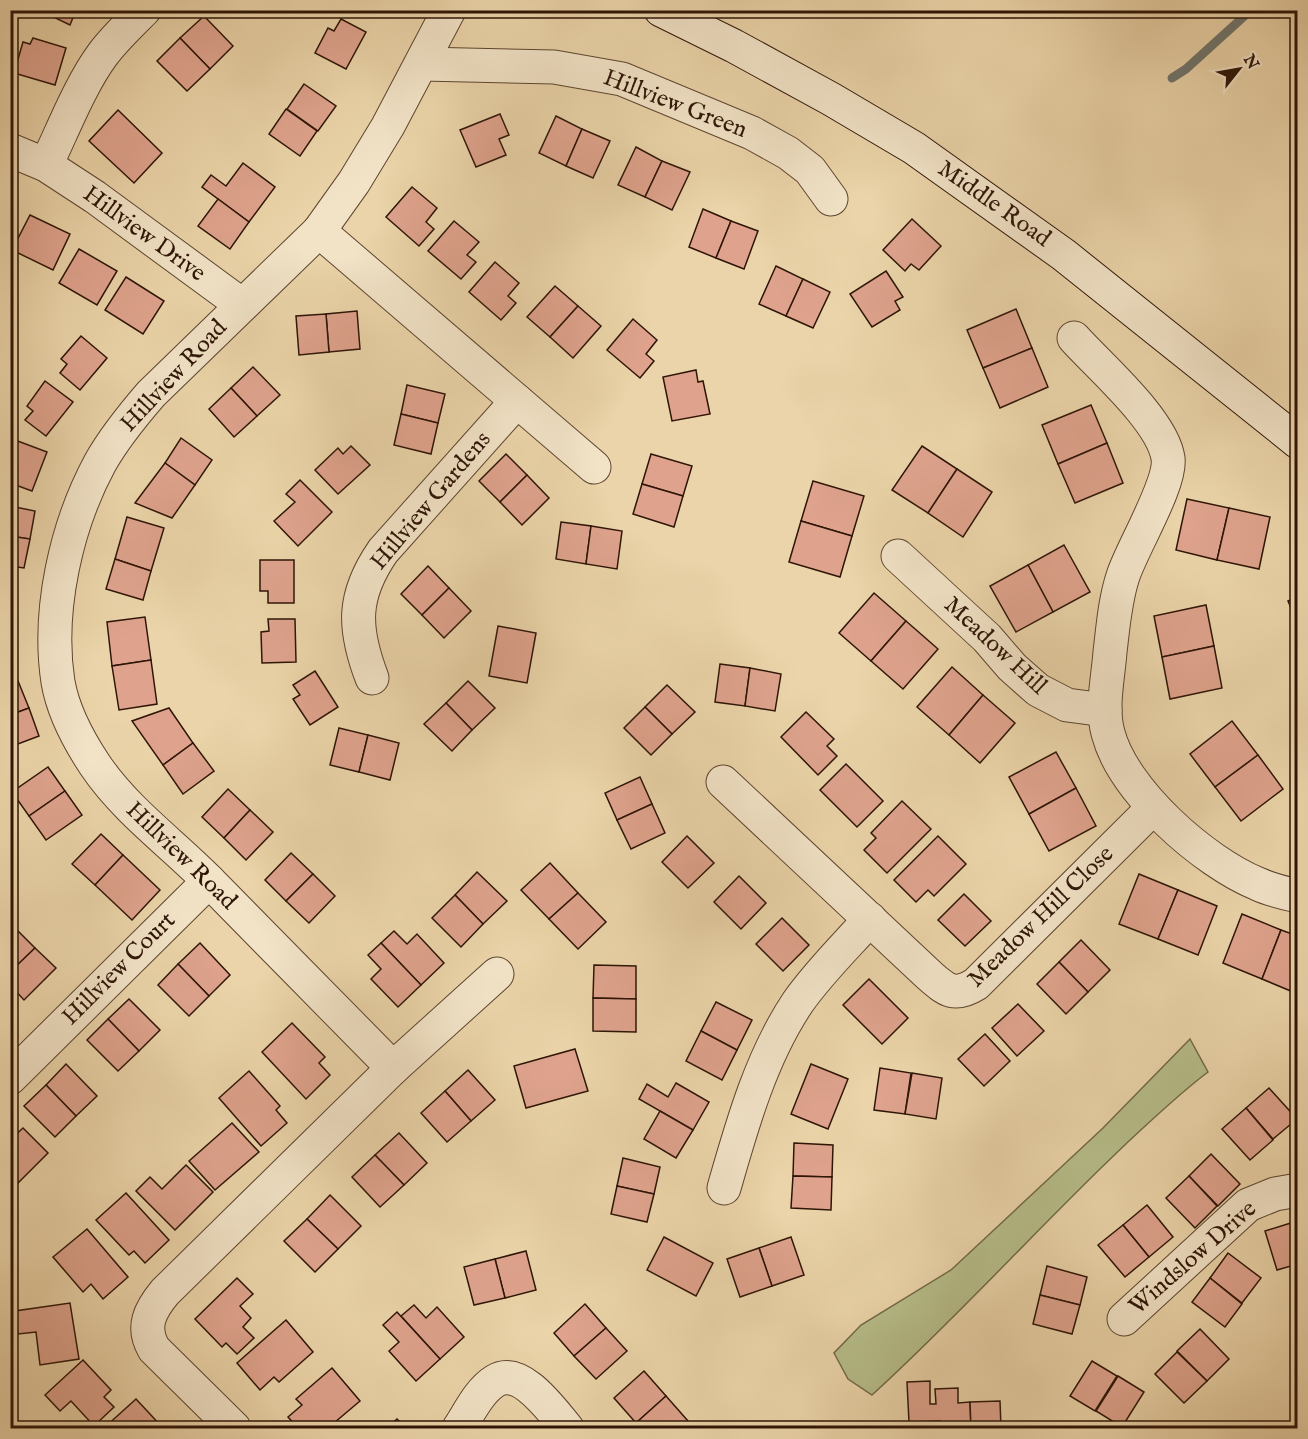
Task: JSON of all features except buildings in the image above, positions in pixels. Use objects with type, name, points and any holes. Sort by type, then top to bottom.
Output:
[{"type":"street","points":[[46,165],[102,55],[144,10]]},
{"type":"street","name":"Hillview Road","points":[[393,1068],[209,881],[120,798],[94,764],[73,726],[58,684],[55,624],[64,561],[84,498],[100,462],[132,415],[151,394],[319,231],[354,182],[422,64],[449,10]]},
{"type":"street","name":"Middle Road","points":[[660,10],[744,51],[914,148],[1064,255],[1298,442]]},
{"type":"street","name":"Hillview Green","points":[[422,64],[554,67],[622,79],[752,134],[788,153],[805,166],[831,199]]},
{"type":"street","name":"Hillview Drive","points":[[10,150],[46,165],[95,197],[242,305]]},
{"type":"street","points":[[319,231],[594,467]]},
{"type":"street","points":[[1074,338],[1126,392],[1155,428],[1164,445],[1169,466],[1144,531],[1122,576],[1114,615],[1105,710],[1109,737],[1137,787],[1153,808],[1176,830],[1242,876],[1257,884],[1298,896]]},
{"type":"street","name":"Hillview Gardens","points":[[372,678],[360,638],[357,611],[363,586],[375,562],[517,400]]},
{"type":"street","name":"Meadow Hill","points":[[898,556],[987,638],[1012,667],[1038,690],[1067,705],[1105,710]]},
{"type":"street","name":"Meadow Hill Close","points":[[723,782],[942,987],[955,992],[966,990],[976,984],[1153,808]]},
{"type":"street","name":"Hillview Court","points":[[17,1058],[209,881]]},
{"type":"street","points":[[724,1188],[737,1141],[770,1053],[780,1033],[809,987],[870,919]]},
{"type":"street","points":[[234,1428],[154,1349],[147,1331],[148,1318],[156,1303],[393,1068],[497,974]]},
{"type":"street","name":"Windslow Drive","points":[[1124,1319],[1248,1205],[1275,1194],[1298,1190]]},
{"type":"street","points":[[459,1428],[482,1393],[499,1379],[510,1378],[525,1384],[567,1428]]},
{"type":"green space","points":[[1190,1039],[1208,1072],[1129,1141],[872,1395],[848,1379],[834,1353],[861,1325],[951,1270],[1103,1128]]},
{"type":"waterway","points":[[1172,78],[1186,69],[1251,10]]}]
